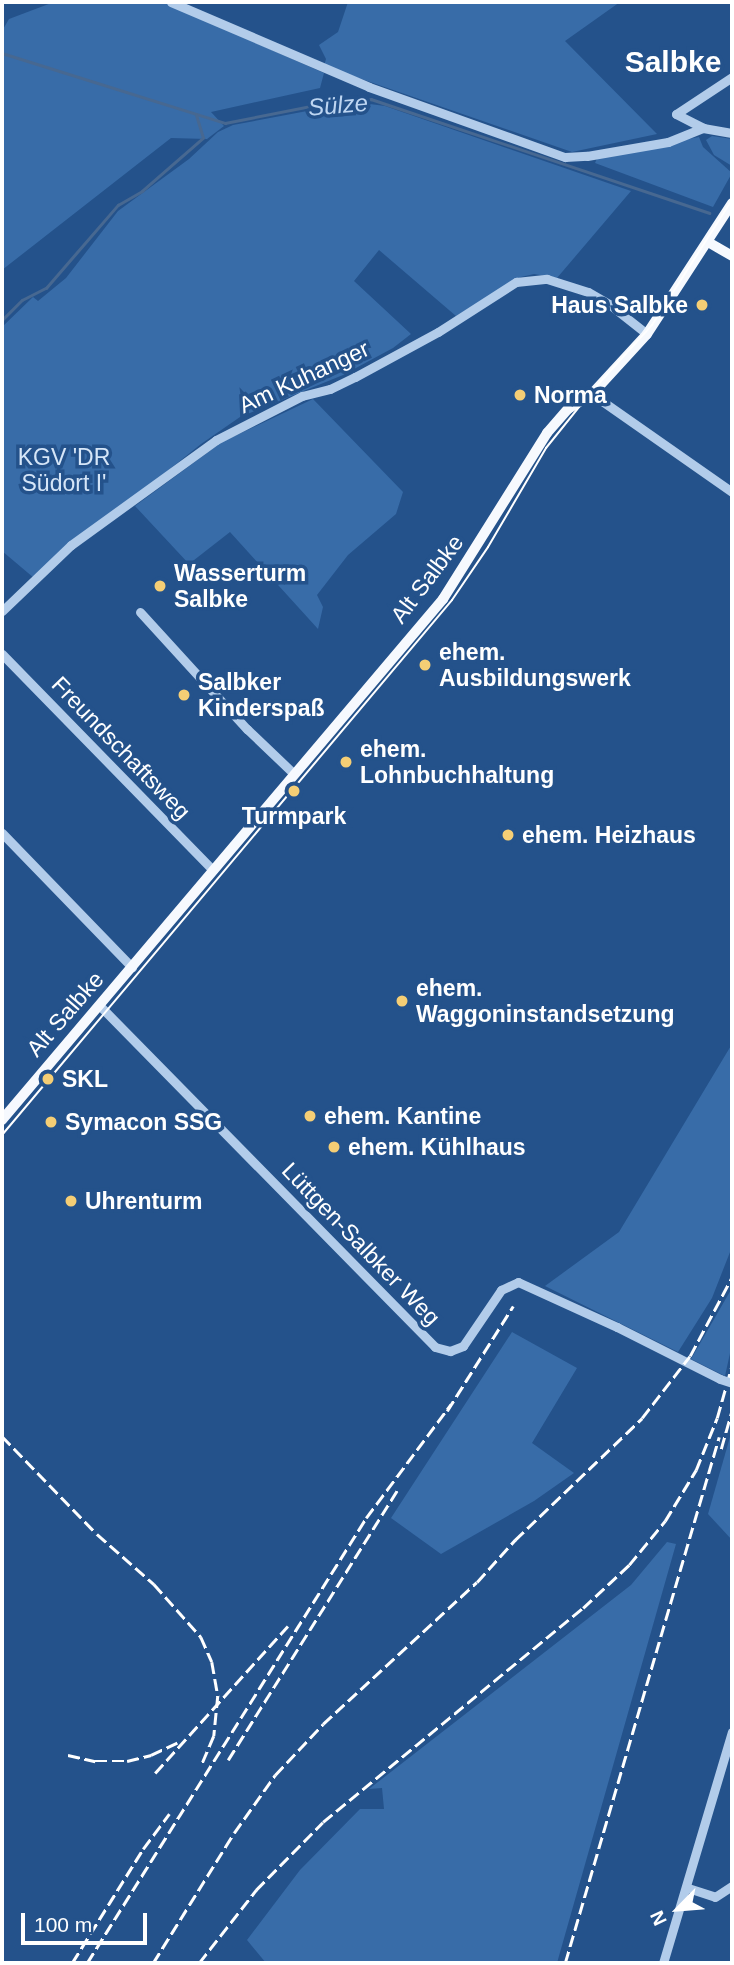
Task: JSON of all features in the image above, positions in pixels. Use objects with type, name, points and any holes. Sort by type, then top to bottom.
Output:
[{"type":"main road","name":"Alt Salbke","points":[[2,1120],[443,598],[547,433],[571,407],[592,394],[647,334],[732,203]]},
{"type":"main road","points":[[708,243],[732,256]]},
{"type":"street","points":[[171,2],[369,87],[565,157],[587,156],[668,142],[703,128]]},
{"type":"street","points":[[732,77],[676,114],[703,128],[732,133]]},
{"type":"street","name":"Am Kuhanger","points":[[2,611],[71,545],[216,440],[302,396],[330,389],[355,377],[438,332],[516,282],[547,279],[588,292],[609,304],[647,334]]},
{"type":"street","points":[[592,394],[732,492]]},
{"type":"street","points":[[141,612],[254,736],[293,773]]},
{"type":"street","name":"Freundschaftsweg","points":[[2,654],[213,870]]},
{"type":"street","name":"Alt Salbke","points":[[2,833],[132,967]]},
{"type":"street","name":"Lüttgen-Salbker Weg","points":[[100,1006],[435,1347],[450,1352],[463,1346],[501,1290],[517,1282],[617,1327],[720,1379],[732,1382]]},
{"type":"street","points":[[663,1963],[688,1888],[732,1732]]},
{"type":"street","points":[[688,1888],[715,1897],[732,1886]]},
{"type":"green space","points":[[54,2],[163,2],[324,73],[320,88],[211,112],[224,126],[207,139],[171,138],[2,270],[2,31],[9,19]]},
{"type":"green space","points":[[348,2],[620,2],[565,41],[657,134],[572,152],[324,66],[326,59],[319,45],[338,32]]},
{"type":"green space","name":"KGV 'DR Südort I'","points":[[355,102],[385,106],[631,191],[557,278],[534,274],[521,277],[456,316],[379,250],[354,281],[411,334],[393,348],[343,375],[240,417],[201,444],[34,578],[2,551],[2,327],[33,297],[38,301],[66,278],[118,211],[189,159],[218,132],[233,125]]},
{"type":"green space","points":[[712,136],[732,139],[732,166],[714,155],[706,140]]},
{"type":"green space","points":[[699,137],[703,147],[732,173],[713,207],[595,163],[598,156]]},
{"type":"green space","points":[[313,399],[403,492],[396,514],[348,555],[317,595],[323,607],[318,629],[230,532],[189,564],[135,506],[222,442]]},
{"type":"green space","points":[[732,1044],[732,1247],[712,1298],[678,1352],[545,1286],[619,1232]]},
{"type":"green space","points":[[732,1288],[732,1344],[725,1376],[691,1359]]},
{"type":"green space","points":[[512,1332],[577,1368],[532,1443],[574,1473],[534,1501],[441,1554],[391,1518]]},
{"type":"green space","points":[[732,1430],[732,1540],[708,1514]]},
{"type":"green space","points":[[667,1542],[676,1544],[557,1963],[266,1963],[247,1940],[300,1870],[360,1809],[384,1809],[382,1788],[369,1789],[631,1585]]},
{"type":"waterway","name":"Sülze","points":[[2,53],[225,123],[336,101],[371,99],[709,213]]},
{"type":"waterway","points":[[2,320],[22,300],[46,288],[118,205],[142,191],[203,138],[196,115]]},
{"type":"tram line","points":[[2,1135],[452,600],[488,547],[546,448],[592,391],[652,325],[732,200]]},
{"type":"railway","points":[[153,1963],[234,1833],[275,1775],[323,1724],[477,1582],[515,1540],[642,1418],[690,1356],[732,1277]]},
{"type":"railway","points":[[447,1411],[513,1306]]},
{"type":"railway","points":[[199,1963],[256,1890],[323,1822],[583,1608],[629,1565],[665,1521],[696,1470],[717,1418],[732,1365]]},
{"type":"railway","points":[[87,1963],[366,1518],[451,1404]]},
{"type":"railway","points":[[721,1449],[732,1410]]},
{"type":"railway","points":[[2,1436],[97,1534],[154,1584],[201,1637],[212,1662],[218,1696],[214,1736],[202,1764]]},
{"type":"railway","points":[[565,1963],[719,1437]]},
{"type":"railway","points":[[228,1760],[397,1491]]},
{"type":"railway","points":[[155,1773],[288,1626]]},
{"type":"railway","points":[[68,1755],[95,1761],[127,1761],[151,1755],[177,1743]]},
{"type":"railway","points":[[72,1963],[143,1849],[169,1814]]},
{"type":"place","name":"Haus Salbke","points":[[702,305]]},
{"type":"place","name":"Norma","points":[[520,395]]},
{"type":"place","name":"Wasserturm Salbke","points":[[160,586]]},
{"type":"place","name":"ehem. Ausbildungswerk","points":[[425,665]]},
{"type":"place","name":"Salbker Kinderspaß","points":[[184,695]]},
{"type":"place","name":"ehem. Lohnbuchhaltung","points":[[346,762]]},
{"type":"place","name":"Turmpark","points":[[294,791]]},
{"type":"place","name":"ehem. Heizhaus","points":[[508,835]]},
{"type":"place","name":"ehem. Waggoninstandsetzung","points":[[402,1001]]},
{"type":"place","name":"SKL","points":[[48,1079]]},
{"type":"place","name":"ehem. Kantine","points":[[310,1116]]},
{"type":"place","name":"Symacon SSG","points":[[51,1122]]},
{"type":"place","name":"ehem. Kühlhaus","points":[[334,1147]]},
{"type":"place","name":"Uhrenturm","points":[[71,1201]]},
{"type":"district","name":"Salbke","points":[[673,62]]}]
